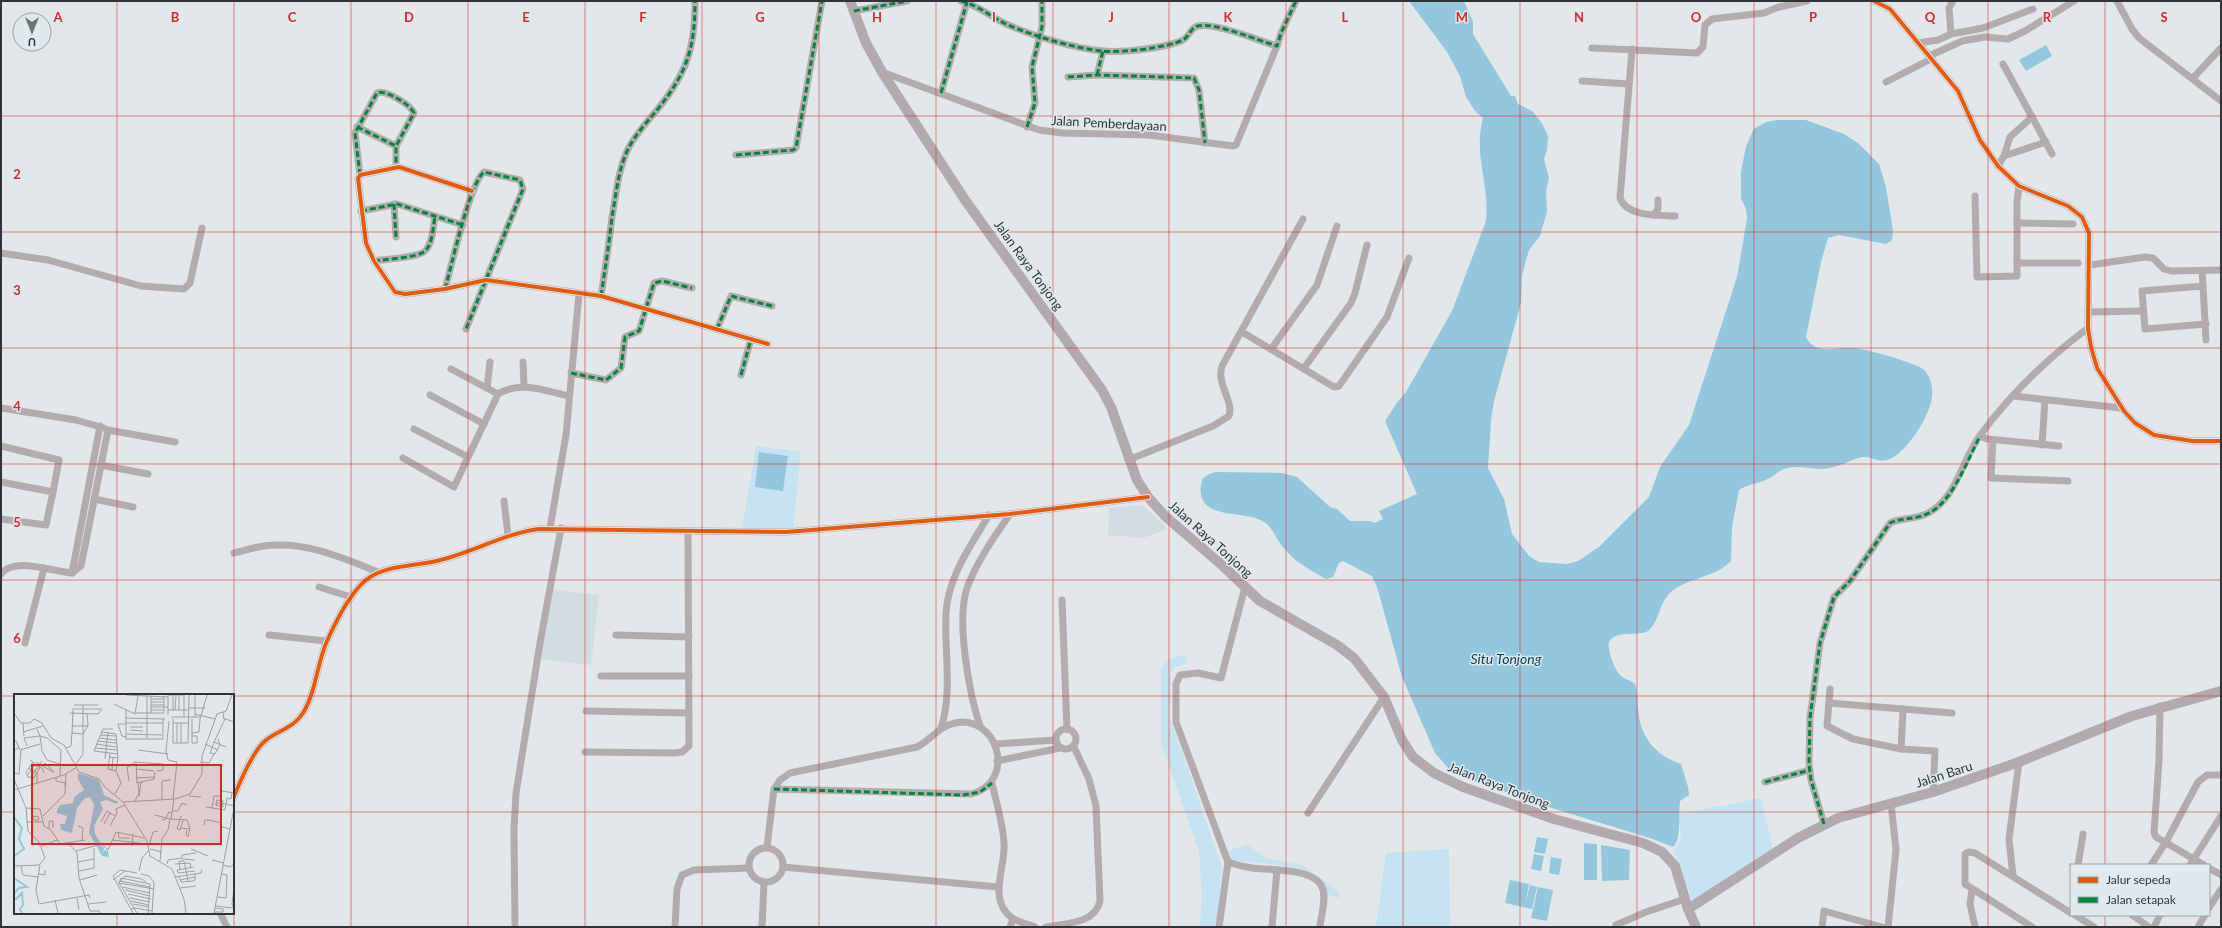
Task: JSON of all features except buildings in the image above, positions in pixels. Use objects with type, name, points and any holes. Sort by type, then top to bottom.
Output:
[{"type":"main road","name":"Jalan Raya Tonjong","points":[[852,6],[866,43],[882,72],[965,200],[1098,384],[1111,407],[1128,460],[1137,480],[1148,497],[1165,516],[1223,566],[1260,601],[1337,645],[1368,673],[1384,697],[1402,740],[1413,757],[1434,773],[1463,787],[1554,819],[1643,843],[1662,852],[1675,866],[1686,904],[1696,927]]},
{"type":"main road","name":"Jalan Baru","points":[[1686,904],[1824,824],[1852,814],[1933,792],[2019,762],[2107,725],[2160,706],[2221,691]]},
{"type":"street","points":[[601,296],[617,186],[622,165],[628,149],[637,135],[673,90],[682,75],[689,58],[693,41],[695,1]]},
{"type":"street","points":[[736,155],[793,150],[796,148],[822,1]]},
{"type":"street","points":[[852,6],[907,1]]},
{"type":"street","points":[[1027,127],[1035,103],[1032,67],[1043,19],[1042,1]]},
{"type":"street","name":"Jalan Pemberdayaan","points":[[882,72],[941,93],[1027,127],[1062,133],[1149,135],[1229,147],[1236,145],[1277,46],[1280,33],[1296,1]]},
{"type":"street","points":[[1592,48],[1697,53],[1703,47],[1705,25],[1712,19],[1759,14],[1778,4],[1807,1]]},
{"type":"street","points":[[1874,1],[1890,9],[1963,98],[1980,140],[1998,166],[2019,186],[2068,206],[2082,217],[2088,233],[2090,265],[2088,312],[2090,347],[2097,368],[2121,408],[2135,423],[2154,435],[2192,441],[2221,441]]},
{"type":"street","points":[[1951,34],[1949,8],[1953,1]]},
{"type":"street","points":[[1886,82],[1962,41],[1985,38],[2008,39],[2025,31],[2074,1]]},
{"type":"street","points":[[2117,1],[2126,19],[2139,38],[2221,102]]},
{"type":"street","points":[[941,93],[968,2],[1006,24],[1039,36],[1103,51],[1148,48],[1180,41],[1187,37],[1195,27],[1201,26],[1241,34],[1277,46]]},
{"type":"street","points":[[1918,43],[1938,40],[1951,34],[1983,28],[2033,9]]},
{"type":"street","points":[[2192,78],[2221,48]]},
{"type":"street","points":[[1632,50],[1619,194],[1621,202],[1626,207],[1654,215],[1675,216]]},
{"type":"street","points":[[1097,75],[1103,51]]},
{"type":"street","points":[[2003,64],[2052,154]]},
{"type":"street","points":[[1068,77],[1097,75],[1194,78],[1199,90],[1205,143]]},
{"type":"street","points":[[1582,81],[1629,84]]},
{"type":"street","points":[[396,167],[396,146],[414,113],[411,108],[386,92],[377,93],[357,127],[355,143],[360,175],[361,210],[366,243],[374,261],[395,292],[405,294],[445,289],[486,280],[601,296],[768,344]]},
{"type":"street","points":[[1998,166],[2004,156],[2010,138],[2032,117]]},
{"type":"street","points":[[357,127],[396,146]]},
{"type":"street","points":[[2004,156],[2046,142]]},
{"type":"street","points":[[360,175],[396,167],[472,190]]},
{"type":"street","points":[[445,289],[472,190],[480,174],[484,172],[520,180],[522,189],[466,329]]},
{"type":"street","points":[[1975,196],[1977,277],[2017,276],[2019,186]]},
{"type":"street","points":[[1654,215],[1658,209],[1658,200]]},
{"type":"street","points":[[394,204],[396,237]]},
{"type":"street","points":[[361,210],[402,204],[435,217],[463,225]]},
{"type":"street","points":[[374,261],[418,254],[426,251],[435,217]]},
{"type":"street","points":[[1128,460],[1213,426],[1229,416],[1230,410],[1221,381],[1220,372],[1303,219]]},
{"type":"street","points":[[2017,223],[2073,224]]},
{"type":"street","points":[[1272,348],[1317,285],[1337,226]]},
{"type":"street","points":[[1,253],[48,260],[141,286],[180,289],[186,288],[190,284],[202,228]]},
{"type":"street","points":[[1304,368],[1351,302],[1355,293],[1367,245]]},
{"type":"street","points":[[2090,265],[2145,257],[2153,258],[2164,269],[2171,271],[2221,270]]},
{"type":"street","points":[[1242,332],[1272,348],[1334,387],[1342,385],[1387,317],[1409,258]]},
{"type":"street","points":[[2017,263],[2078,264]]},
{"type":"street","points":[[2202,271],[2206,340]]},
{"type":"street","points":[[571,373],[606,380],[612,377],[621,368],[625,337],[639,331],[654,284],[657,281],[692,288]]},
{"type":"street","points":[[2202,286],[2142,291],[2143,311],[2145,329],[2206,324]]},
{"type":"street","points":[[550,528],[566,435],[579,294]]},
{"type":"street","points":[[717,329],[731,296],[772,306]]},
{"type":"street","points":[[2088,312],[2143,311]]},
{"type":"street","points":[[1824,824],[1810,770],[1811,705],[1820,643],[1831,603],[1838,593],[1850,581],[1890,523],[1899,519],[1915,519],[1925,515],[1945,500],[1980,436],[2013,396],[2052,358],[2088,328]]},
{"type":"street","points":[[741,375],[751,339]]},
{"type":"street","points":[[487,388],[490,362]]},
{"type":"street","points":[[523,362],[524,386]]},
{"type":"street","points":[[451,369],[498,394]]},
{"type":"street","points":[[403,458],[454,487],[498,394],[509,388],[524,386],[569,396]]},
{"type":"street","points":[[430,395],[484,424]]},
{"type":"street","points":[[2013,396],[2121,408]]},
{"type":"street","points":[[2042,445],[2045,400]]},
{"type":"street","points":[[1,408],[76,420],[100,426],[108,430],[175,442]]},
{"type":"street","points":[[72,573],[100,426]]},
{"type":"street","points":[[414,428],[468,457]]},
{"type":"street","points":[[1,574],[4,570],[11,566],[44,568],[72,573],[81,566],[108,430]]},
{"type":"street","points":[[1980,436],[1993,440],[2059,446]]},
{"type":"street","points":[[1993,440],[1991,478],[2068,481]]},
{"type":"street","points":[[1,446],[59,460],[46,525],[1,519]]},
{"type":"street","points":[[100,465],[148,474]]},
{"type":"street","points":[[1,482],[53,492]]},
{"type":"street","points":[[234,797],[247,768],[262,744],[292,726],[303,713],[326,641],[351,597],[366,579],[378,572],[446,558],[508,535],[550,528],[786,532],[1010,514],[1148,497]]},
{"type":"street","points":[[94,499],[132,507]]},
{"type":"street","points":[[504,502],[508,535]]},
{"type":"street","points":[[980,726],[973,705],[967,673],[964,603],[971,578],[986,550],[1010,514]]},
{"type":"street","points":[[767,847],[774,788],[785,776],[797,771],[917,747],[933,738],[940,728],[946,708],[948,690],[946,613],[950,586],[989,516]]},
{"type":"street","points":[[515,927],[514,829],[516,793],[540,644],[561,528]]},
{"type":"street","points":[[585,752],[682,752],[689,746],[688,531]]},
{"type":"street","points":[[234,553],[264,546],[308,548],[335,554],[378,572]]},
{"type":"street","points":[[25,644],[44,568]]},
{"type":"street","points":[[319,587],[351,597]]},
{"type":"street","points":[[1219,927],[1228,862],[1176,722],[1176,684],[1180,674],[1188,672],[1222,678],[1245,587]]},
{"type":"street","points":[[1062,600],[1067,729]]},
{"type":"street","points":[[269,635],[326,641]]},
{"type":"street","points":[[616,635],[689,637]]},
{"type":"street","points":[[601,676],[689,676]]},
{"type":"street","points":[[1830,689],[1827,726],[1854,739],[1901,749],[1935,751],[1933,792]]},
{"type":"street","points":[[1308,812],[1384,697]]},
{"type":"street","points":[[1829,703],[1952,713]]},
{"type":"street","points":[[2160,706],[2159,760],[2154,833],[2156,837],[2166,842],[2192,862],[2221,816]]},
{"type":"street","points":[[1901,749],[1903,709]]},
{"type":"street","points":[[586,711],[689,713]]},
{"type":"street","points":[[774,788],[963,795],[980,792],[992,783],[995,777],[997,761],[995,744],[989,735],[980,726],[972,723],[956,722],[940,728]]},
{"type":"street","points":[[1046,927],[1089,918],[1095,914],[1100,901],[1096,806],[1089,779],[1074,747],[1076,738],[1072,730],[1067,729],[1059,732],[1056,740],[1060,748]]},
{"type":"street","points":[[995,744],[1056,740]]},
{"type":"street","points":[[997,761],[1060,748],[1070,749],[1074,747]]},
{"type":"street","points":[[2013,876],[2009,839],[2019,762]]},
{"type":"street","points":[[1765,782],[1810,770]]},
{"type":"street","points":[[2152,864],[2166,842],[2198,782],[2207,775],[2221,775]]},
{"type":"street","points":[[992,783],[1004,843],[1003,861],[998,888],[1002,905],[1014,919],[1035,927]]},
{"type":"street","points":[[1888,927],[1896,850],[1891,803]]},
{"type":"street","points":[[2078,864],[2083,834]]},
{"type":"street","points":[[767,847],[779,854],[783,867],[776,878],[764,882],[757,880],[748,868],[751,856],[755,851],[767,847]]},
{"type":"street","points":[[2029,926],[1965,884],[1965,854],[1969,852],[2013,876],[2070,912]]},
{"type":"street","points":[[1228,862],[1243,867],[1304,874],[1315,879],[1322,885],[1324,892],[1320,927]]},
{"type":"street","points":[[783,867],[998,888]]},
{"type":"street","points":[[675,927],[677,889],[682,876],[694,870],[748,868]]},
{"type":"street","points":[[2210,869],[2221,875]]},
{"type":"street","points":[[1272,927],[1277,870]]},
{"type":"street","points":[[762,927],[764,882]]},
{"type":"street","points":[[2210,906],[2221,889]]},
{"type":"street","points":[[1972,890],[1970,904],[1975,927]]},
{"type":"street","points":[[1616,925],[1646,912],[1686,904]]},
{"type":"street","points":[[1822,927],[1824,911],[1882,927]]},
{"type":"street","points":[[220,914],[227,927]]},
{"type":"street","points":[[2077,916],[2094,927]]},
{"type":"street","points":[[2133,916],[2149,927]]},
{"type":"street","points":[[2154,927],[2160,916]]},
{"type":"street","points":[[2198,927],[2204,916]]},
{"type":"street","points":[[1010,927],[1014,919]]},
{"type":"shaded area","points":[[756,446],[801,452],[793,528],[742,530]]},
{"type":"shaded area","points":[[1142,505],[1168,529],[1143,538],[1108,535],[1109,508]]},
{"type":"shaded area","points":[[550,589],[599,595],[591,665],[541,659]]},
{"type":"shaded area","points":[[1182,655],[1187,655],[1187,663],[1175,667],[1171,672],[1170,717],[1222,868],[1216,927],[1200,927],[1202,894],[1199,851],[1161,743],[1161,667],[1169,660]]},
{"type":"shaded area","points":[[1761,798],[1773,850],[1692,901],[1674,850],[1681,839],[1679,814]]},
{"type":"shaded area","points":[[1247,844],[1267,859],[1302,865],[1338,891],[1340,898],[1326,894],[1302,870],[1280,865],[1231,860],[1226,852]]},
{"type":"shaded area","points":[[1449,849],[1450,927],[1376,927],[1386,853]]},
{"type":"water","name":"Situ Tonjong","points":[[1409,1],[1464,1],[1473,22],[1473,34],[1511,96],[1515,96],[1518,104],[1532,111],[1542,123],[1548,136],[1547,150],[1544,159],[1549,178],[1546,190],[1547,212],[1540,236],[1529,250],[1522,275],[1521,303],[1494,401],[1491,420],[1488,468],[1504,499],[1512,534],[1529,556],[1539,562],[1567,564],[1578,561],[1599,547],[1649,497],[1660,467],[1689,425],[1737,277],[1747,219],[1746,209],[1741,198],[1741,172],[1746,146],[1754,129],[1766,122],[1777,120],[1806,120],[1844,134],[1858,143],[1879,164],[1886,187],[1893,231],[1892,240],[1886,244],[1839,235],[1828,238],[1821,262],[1806,337],[1815,347],[1821,349],[1861,349],[1902,360],[1924,370],[1929,378],[1932,392],[1931,403],[1923,422],[1910,442],[1894,457],[1887,460],[1883,461],[1862,457],[1836,467],[1826,469],[1792,467],[1783,469],[1770,478],[1746,486],[1739,490],[1732,527],[1731,561],[1725,567],[1686,583],[1671,592],[1663,602],[1654,625],[1646,632],[1616,636],[1609,642],[1610,655],[1616,670],[1621,676],[1635,684],[1639,719],[1650,744],[1664,756],[1681,764],[1689,795],[1680,801],[1679,833],[1676,844],[1673,847],[1650,838],[1545,806],[1467,778],[1450,770],[1435,753],[1402,677],[1377,587],[1372,576],[1343,561],[1339,563],[1333,577],[1326,579],[1302,565],[1291,556],[1282,546],[1270,527],[1264,522],[1256,518],[1214,510],[1206,505],[1201,497],[1202,480],[1207,475],[1215,472],[1282,473],[1297,477],[1330,507],[1337,509],[1350,521],[1370,521],[1375,523],[1383,519],[1379,511],[1417,494],[1385,421],[1406,392],[1452,311],[1486,221],[1487,208],[1480,145],[1480,132],[1483,118],[1475,111],[1466,97],[1460,76],[1447,52]]},
{"type":"water","points":[[2046,45],[2052,56],[2026,71],[2019,60]]},
{"type":"water","points":[[759,452],[788,456],[783,491],[755,487]]},
{"type":"water","points":[[1537,837],[1548,839],[1545,854],[1534,852]]},
{"type":"water","points":[[1584,843],[1597,844],[1597,880],[1584,880]]},
{"type":"water","points":[[1601,845],[1630,850],[1629,880],[1602,881]]},
{"type":"water","points":[[1534,854],[1544,856],[1541,871],[1531,869]]},
{"type":"water","points":[[1551,857],[1562,859],[1559,875],[1549,873]]},
{"type":"water","points":[[1510,880],[1529,884],[1525,906],[1530,885],[1537,887],[1532,909],[1505,903]]},
{"type":"water","points":[[1538,887],[1553,890],[1547,921],[1531,918]]},
{"type":"marked path","points":[[601,296],[612,217],[622,165],[628,149],[634,139],[667,97],[682,72],[691,46],[695,18],[695,1]]},
{"type":"marked path","points":[[736,155],[793,150],[796,148],[822,1]]},
{"type":"marked path","points":[[854,11],[907,1]]},
{"type":"marked path","points":[[961,1],[979,8],[1006,24],[1041,37],[1079,47],[1102,51],[1144,49],[1175,43],[1183,40],[1195,27],[1198,26],[1226,29],[1277,46],[1281,33],[1296,1]]},
{"type":"marked path","points":[[1027,127],[1035,103],[1032,67],[1042,27],[1042,1]]},
{"type":"marked path","points":[[941,93],[967,2]]},
{"type":"marked path","points":[[1097,75],[1103,51]]},
{"type":"marked path","points":[[1068,77],[1097,75],[1194,78],[1199,90],[1205,143]]},
{"type":"marked path","points":[[360,175],[355,133],[377,93],[381,92],[397,98],[408,106],[414,113],[396,146],[396,167]]},
{"type":"marked path","points":[[357,127],[396,146]]},
{"type":"marked path","points":[[445,289],[467,208],[479,179],[484,172],[520,180],[523,189],[466,329]]},
{"type":"marked path","points":[[394,204],[396,237]]},
{"type":"marked path","points":[[361,211],[397,204],[463,225]]},
{"type":"marked path","points":[[374,261],[422,253],[426,250],[430,243],[435,217]]},
{"type":"marked path","points":[[571,373],[606,380],[621,368],[625,337],[639,331],[654,283],[662,281],[692,288]]},
{"type":"marked path","points":[[717,329],[731,296],[772,306]]},
{"type":"marked path","points":[[741,375],[751,339]]},
{"type":"marked path","points":[[1824,824],[1811,780],[1809,764],[1810,718],[1820,643],[1834,597],[1850,581],[1890,523],[1924,515],[1938,507],[1959,479],[1980,436]]},
{"type":"marked path","points":[[1765,782],[1810,770]]},
{"type":"marked path","points":[[774,789],[963,795],[980,792],[992,783]]},
{"type":"cycle path","points":[[1874,1],[1890,9],[1958,91],[1980,140],[1998,166],[2019,186],[2068,206],[2082,217],[2089,233],[2088,328],[2091,347],[2097,368],[2124,411],[2135,423],[2154,435],[2192,441],[2221,441]]},
{"type":"cycle path","points":[[472,191],[399,167],[360,175],[358,178],[366,243],[374,261],[395,292],[405,294],[445,289],[486,280],[601,296],[768,344]]},
{"type":"cycle path","points":[[234,797],[246,768],[260,746],[270,737],[295,723],[303,713],[311,696],[324,650],[331,633],[349,600],[366,580],[373,575],[389,569],[446,559],[511,535],[539,529],[786,532],[1010,514],[1148,497]]}]
